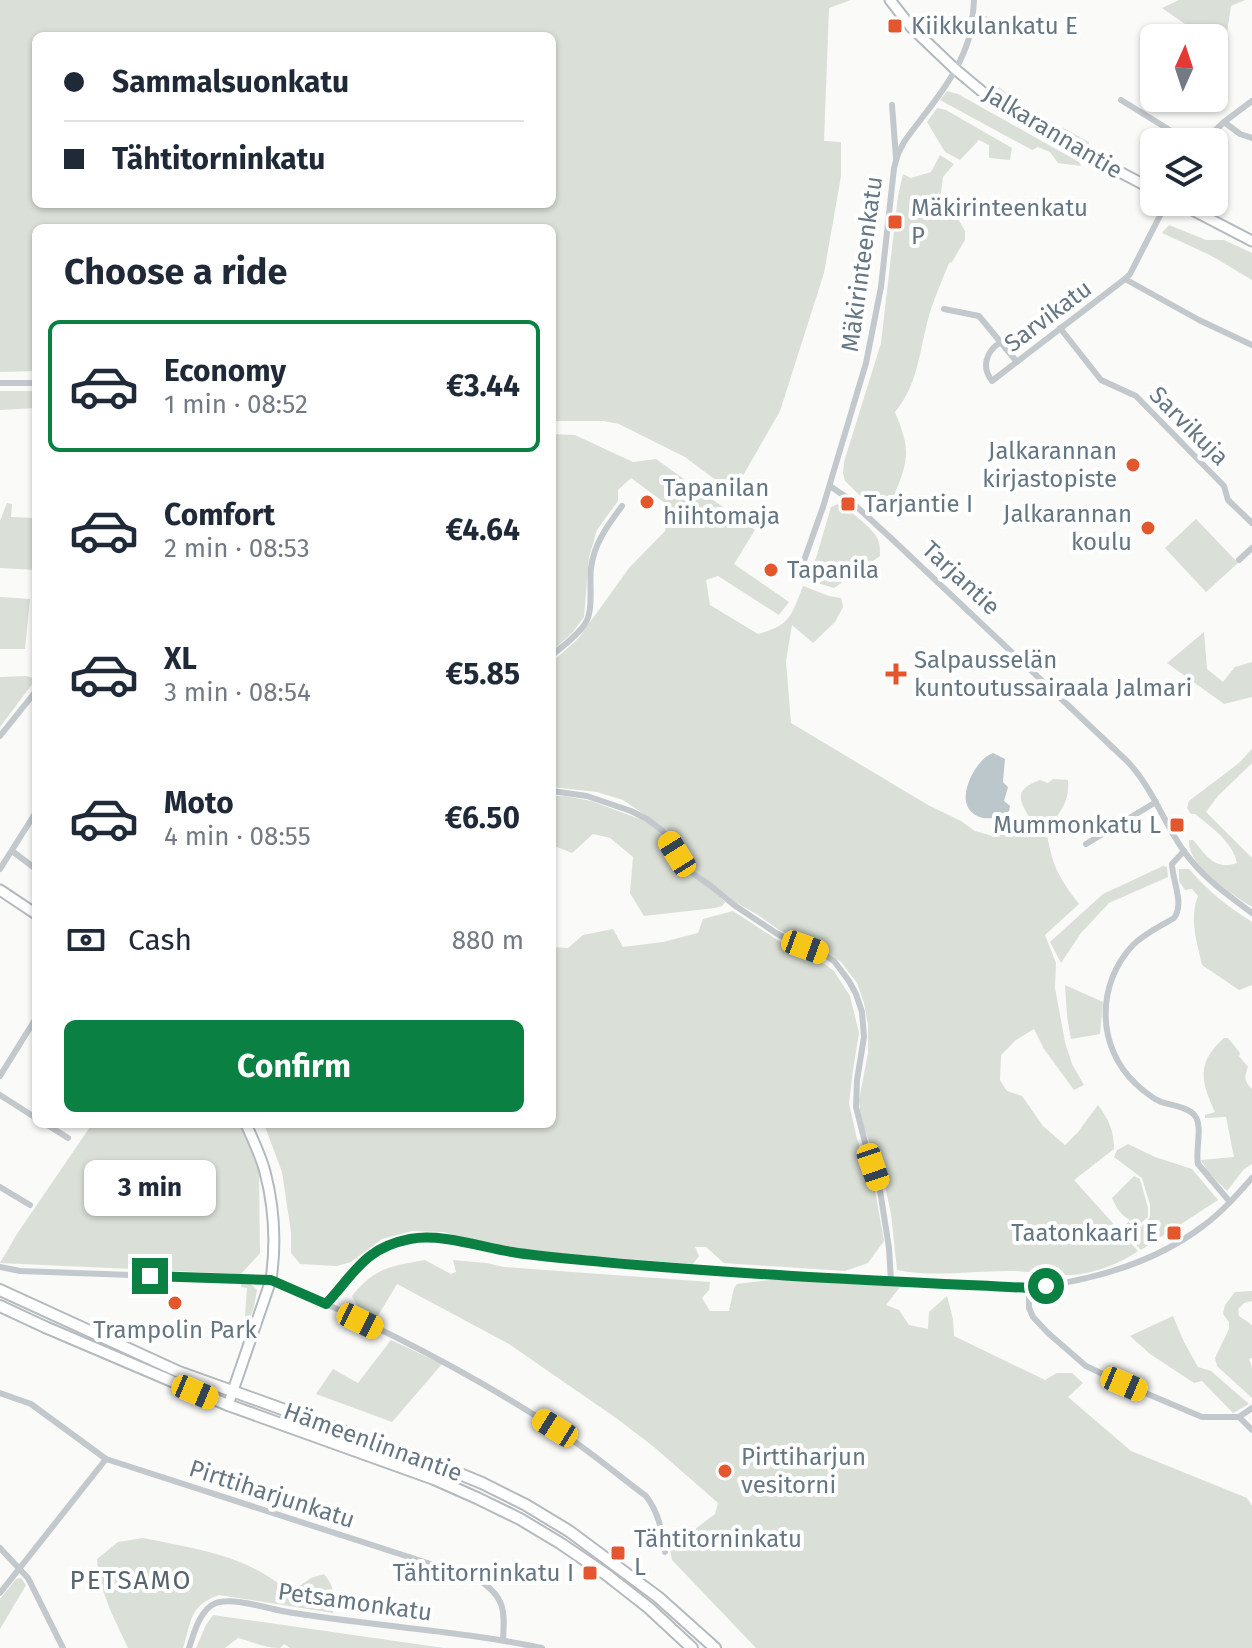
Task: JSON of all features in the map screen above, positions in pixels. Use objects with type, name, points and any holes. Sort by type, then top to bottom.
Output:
[{"type":"main road","name":"Jalkarannantie","points":[[890,0],[911,27],[985,94],[1022,119],[1140,182]]},
{"type":"main road","points":[[1204,216],[1252,241]]},
{"type":"main road","points":[[0,890],[32,911]]},
{"type":"main road","points":[[228,1405],[271,1280],[274,1246],[265,1171],[248,1128]]},
{"type":"main road","name":"Hämeenlinnantie","points":[[0,1290],[179,1372],[438,1465],[526,1505],[569,1531],[658,1597],[715,1648]]},
{"type":"main road","name":"Hämeenlinnantie","points":[[0,1306],[228,1405],[434,1479],[520,1519],[607,1575],[692,1648]]},
{"type":"street","name":"Mäkirinteenkatu","points":[[801,569],[830,486],[866,363],[874,326],[896,161],[904,142],[955,69],[968,42],[974,0]]},
{"type":"street","points":[[972,18],[985,19],[1024,34]]},
{"type":"street","points":[[1121,100],[1166,128]]},
{"type":"street","points":[[1218,128],[1252,101]]},
{"type":"street","points":[[892,105],[896,161]]},
{"type":"street","points":[[1224,122],[1240,134],[1252,138]]},
{"type":"street","name":"Sarvikatu","points":[[1001,342],[988,353],[987,374],[992,381],[1125,279],[1160,216]]},
{"type":"street","name":"Sarvikatu","points":[[1125,279],[1252,345]]},
{"type":"street","points":[[944,309],[979,316],[1017,362]]},
{"type":"street","name":"Sarvikuja","points":[[1060,328],[1101,380],[1136,396],[1224,486],[1228,500],[1252,523]]},
{"type":"street","points":[[0,383],[32,383]]},
{"type":"street","name":"Tarjantie","points":[[830,486],[893,540],[1139,773],[1199,871],[1252,913]]},
{"type":"street","points":[[556,651],[581,629],[587,619],[595,549],[604,530],[622,506]]},
{"type":"street","points":[[1239,560],[1252,548]]},
{"type":"street","points":[[0,736],[32,696]]},
{"type":"street","points":[[556,791],[587,796],[647,819],[663,831],[688,870],[734,905],[787,939],[822,953],[843,972],[862,1012],[864,1037],[856,1107],[879,1184],[891,1281]]},
{"type":"street","points":[[1086,844],[1156,802]]},
{"type":"street","points":[[0,869],[32,818]]},
{"type":"street","points":[[12,851],[32,866]]},
{"type":"street","points":[[1184,851],[1172,864],[1179,913],[1141,938],[1127,952],[1106,995],[1105,1018],[1117,1061],[1134,1083],[1156,1100],[1195,1115],[1198,1164],[1230,1202]]},
{"type":"street","points":[[0,1076],[32,1024]]},
{"type":"street","points":[[0,1095],[32,1115]]},
{"type":"street","points":[[52,1128],[68,1138]]},
{"type":"street","points":[[326,1304],[355,1268],[372,1254],[389,1245],[421,1237],[514,1253],[605,1262],[1029,1288],[1089,1279],[1148,1258],[1203,1226],[1248,1189],[1252,1178]]},
{"type":"street","points":[[0,1187],[30,1205]]},
{"type":"street","points":[[0,1267],[32,1271],[271,1280],[444,1362],[555,1428],[646,1496],[654,1506],[661,1525],[665,1552]]},
{"type":"street","points":[[1029,1288],[1029,1308],[1033,1317],[1086,1366],[1202,1417],[1239,1417],[1252,1408]]},
{"type":"street","name":"Pirttiharjunkatu","points":[[0,1393],[31,1404],[106,1459],[477,1579],[491,1588],[501,1600],[505,1617],[503,1640]]},
{"type":"street","points":[[1239,1417],[1252,1430]]},
{"type":"street","points":[[0,1593],[106,1459]]},
{"type":"street","points":[[0,1548],[28,1578],[63,1648]]},
{"type":"street","name":"Petsamonkatu","points":[[189,1648],[207,1608],[219,1601],[542,1648]]},
{"type":"shaded area","points":[[0,0],[851,0],[829,8],[824,141],[841,142],[841,176],[824,273],[780,411],[733,493],[685,457],[619,424],[556,421],[556,224],[32,224],[32,371],[0,372]]},
{"type":"shaded area","points":[[1179,0],[1245,0],[1231,6],[1228,26],[1185,24],[1162,8]]},
{"type":"shaded area","points":[[991,83],[1021,105],[1089,142],[1089,145],[1025,111],[992,87]]},
{"type":"shaded area","points":[[947,91],[958,94],[1079,162],[1081,166],[1058,163],[1050,152],[1038,147],[1032,150],[940,100]]},
{"type":"shaded area","points":[[937,108],[946,110],[1012,148],[1010,160],[989,158],[989,145],[979,140],[960,160],[945,152],[927,122]]},
{"type":"shaded area","points":[[940,155],[954,164],[943,177],[940,200],[951,206],[965,231],[965,240],[949,263],[929,316],[913,381],[895,412],[904,439],[905,462],[888,509],[878,513],[845,481],[844,462],[881,343],[903,174],[911,178],[931,172]]},
{"type":"shaded area","points":[[1169,225],[1206,240],[1224,240],[1252,253],[1252,280],[1210,255],[1162,233]]},
{"type":"shaded area","points":[[0,391],[32,391],[32,408],[0,410]]},
{"type":"shaded area","points":[[556,434],[575,435],[633,462],[656,459],[755,530],[734,564],[789,602],[779,615],[718,576],[706,580],[710,605],[758,634],[784,623],[796,605],[803,586],[841,598],[843,607],[835,622],[813,643],[792,625],[786,661],[791,723],[928,805],[975,831],[992,836],[1009,829],[1016,816],[1029,817],[1021,799],[1026,787],[1040,780],[1048,783],[1053,779],[1068,780],[1063,807],[1046,829],[1056,869],[1079,904],[1045,935],[1056,963],[1055,988],[1065,1042],[1072,1064],[1084,1085],[1074,1090],[1044,1049],[1034,1029],[1016,1040],[1001,1055],[1000,1080],[1007,1091],[1022,1096],[1043,1126],[1065,1145],[1098,1105],[1110,1126],[1114,1149],[1074,1180],[1138,1251],[1111,1266],[1073,1275],[897,1270],[884,1181],[861,1120],[859,1100],[868,1053],[868,1025],[857,983],[841,962],[779,930],[735,902],[691,868],[666,829],[623,800],[597,792],[556,787],[556,658],[578,639],[629,568],[665,531],[669,506],[631,478],[618,490],[618,501],[597,530],[589,557],[584,617],[556,647]]},
{"type":"shaded area","points":[[7,503],[12,504],[11,517],[32,518],[32,570],[0,568],[0,521]]},
{"type":"shaded area","points":[[838,504],[873,532],[880,556],[834,588],[807,580],[831,507]]},
{"type":"shaded area","points":[[1196,519],[1238,563],[1206,592],[1165,548]]},
{"type":"shaded area","points":[[0,597],[30,599],[25,649],[0,649]]},
{"type":"shaded area","points":[[1204,632],[1207,669],[1223,682],[1235,667],[1252,662],[1252,697],[1224,704],[1167,663]]},
{"type":"shaded area","points":[[26,676],[32,678],[32,684],[0,727],[0,677]]},
{"type":"shaded area","points":[[1252,749],[1252,763],[1206,812],[1252,858],[1252,907],[1212,878],[1195,860],[1189,840],[1193,840],[1217,863],[1237,863],[1226,842],[1187,808],[1189,801],[1239,763]]},
{"type":"shaded area","points":[[993,753],[1005,759],[1003,782],[1008,787],[1004,801],[1010,806],[1009,811],[998,817],[978,817],[966,802],[969,781],[977,766]]},
{"type":"shaded area","points":[[556,796],[591,801],[645,821],[661,832],[686,871],[725,902],[715,908],[644,916],[630,893],[633,857],[610,838],[593,834],[572,853],[556,847]]},
{"type":"shaded area","points":[[1163,866],[1167,867],[1168,877],[1109,903],[1081,933],[1061,963],[1050,942],[1103,894]]},
{"type":"shaded area","points":[[1179,869],[1189,869],[1219,898],[1252,922],[1252,985],[1239,990],[1202,965],[1194,922],[1198,896],[1192,889],[1185,890],[1179,881]]},
{"type":"shaded area","points":[[733,911],[779,941],[809,953],[834,971],[850,996],[859,1033],[849,1103],[857,1139],[875,1190],[884,1241],[868,1263],[845,1271],[724,1263],[706,1247],[695,1247],[699,1256],[693,1264],[515,1250],[443,1232],[412,1231],[382,1239],[351,1262],[337,1266],[300,1264],[291,1253],[282,1172],[266,1128],[556,1128],[556,947],[568,948],[583,935],[613,929],[623,947],[663,942],[698,933],[703,919]]},
{"type":"shaded area","points":[[1065,985],[1103,1002],[1100,1034],[1071,1039]]},
{"type":"shaded area","points":[[1224,1038],[1228,1038],[1248,1067],[1246,1079],[1252,1089],[1252,1164],[1244,1169],[1227,1191],[1201,1160],[1234,1157],[1226,1117],[1205,1118],[1205,1115],[1215,1112],[1204,1082],[1205,1064]]},
{"type":"shaded area","points":[[89,1128],[243,1128],[259,1172],[260,1253],[241,1274],[0,1263]]},
{"type":"shaded area","points":[[1128,1144],[1192,1169],[1218,1200],[1141,1250],[1121,1229],[1128,1222],[1141,1227],[1150,1217],[1150,1205],[1142,1178],[1114,1157],[1117,1150]]},
{"type":"shaded area","points":[[1134,1176],[1140,1179],[1148,1208],[1148,1217],[1140,1224],[1123,1215],[1112,1198]]},
{"type":"shaded area","points":[[425,1260],[451,1274],[456,1272],[453,1260],[504,1267],[710,1282],[709,1290],[702,1298],[710,1311],[729,1311],[737,1284],[778,1279],[900,1287],[886,1305],[899,1310],[909,1325],[928,1329],[929,1312],[947,1296],[954,1336],[1045,1380],[1057,1373],[1072,1373],[1083,1383],[1068,1397],[1131,1451],[1247,1498],[1252,1506],[1252,1648],[756,1648],[672,1560],[670,1548],[715,1514],[718,1503],[654,1447],[509,1344],[397,1284],[373,1324],[365,1321],[352,1296],[360,1286],[385,1269]]},
{"type":"shaded area","points":[[245,1282],[257,1290],[241,1342],[237,1339],[245,1316],[247,1288],[241,1287],[241,1283]]},
{"type":"shaded area","points":[[1252,1291],[1252,1301],[1238,1309],[1239,1316],[1252,1325],[1252,1358],[1249,1359],[1252,1398],[1217,1366],[1215,1358],[1229,1329],[1229,1322],[1223,1314],[1225,1305],[1235,1292]]},
{"type":"shaded area","points":[[1173,1316],[1198,1367],[1211,1371],[1249,1404],[1233,1413],[1202,1381],[1194,1383],[1150,1354],[1130,1336]]},
{"type":"shaded area","points":[[391,1340],[442,1364],[392,1422],[316,1394],[333,1369],[358,1383]]},
{"type":"shaded area","points":[[143,1538],[232,1559],[259,1571],[291,1592],[311,1578],[324,1574],[333,1592],[333,1613],[219,1595],[197,1609],[183,1648],[128,1648],[99,1580],[97,1559],[118,1542]]},
{"type":"shaded area","points":[[21,1578],[26,1585],[0,1629],[0,1599],[16,1579]]},
{"type":"shaded area","points":[[213,1615],[444,1648],[290,1648],[284,1644],[275,1648],[238,1638],[225,1648],[196,1648]]},
{"type":"place","name":"Kiikkulankatu E","points":[[895,26]]},
{"type":"place","name":"Mäkirinteenkatu P","points":[[895,222]]},
{"type":"place","name":"Jalkarannan kirjastopiste","points":[[1133,465]]},
{"type":"place","name":"Tapanilan hiihtomaja","points":[[647,502]]},
{"type":"place","name":"Tarjantie I","points":[[848,504]]},
{"type":"place","name":"Jalkarannan koulu","points":[[1148,528]]},
{"type":"place","name":"Tapanila","points":[[771,570]]},
{"type":"place","name":"Salpausselän kuntoutussairaala Jalmari","points":[[896,674]]},
{"type":"place","name":"Mummonkatu L","points":[[1177,825]]},
{"type":"place","name":"Taatonkaari E","points":[[1174,1233]]},
{"type":"place","name":"Trampolin Park","points":[[175,1303]]},
{"type":"place","name":"Pirttiharjun vesitorni","points":[[725,1471]]},
{"type":"place","name":"Tähtitorninkatu L","points":[[618,1553]]},
{"type":"place","name":"Tähtitorninkatu I","points":[[590,1573]]},
{"type":"district","name":"PETSAMO","points":[[131,1580]]},
{"type":"route","points":[[150,1276],[271,1280],[326,1304],[355,1268],[372,1254],[406,1239],[421,1237],[514,1253],[605,1262],[869,1280],[1029,1288],[1046,1286]]}]
